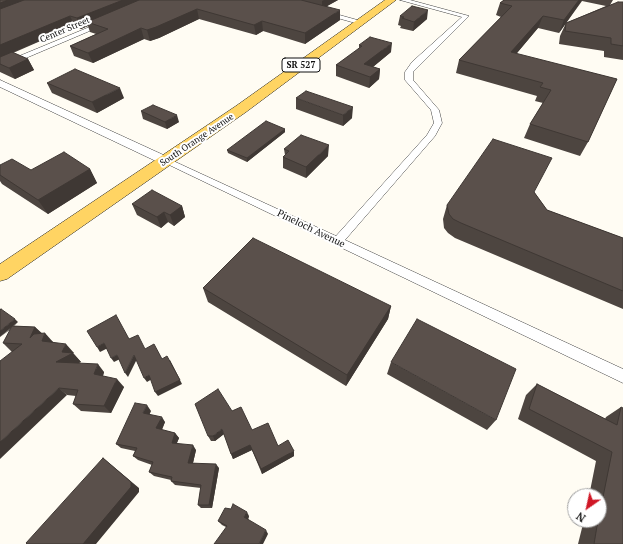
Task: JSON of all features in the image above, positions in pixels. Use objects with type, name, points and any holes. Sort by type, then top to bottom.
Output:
[{"type":"main road","name":"South Orange Avenue","points":[[0,274],[241,110],[391,0]]},
{"type":"street","points":[[337,242],[431,136],[438,123],[435,110],[409,80],[409,72],[415,64],[466,16],[403,0]]},
{"type":"street","points":[[322,12],[359,22]]},
{"type":"street","name":"Center Street","points":[[0,67],[109,21]]},
{"type":"street","name":"Pineloch Avenue","points":[[0,83],[623,376]]},
{"type":"building","points":[[0,0],[8,0],[0,3]]},
{"type":"building","points":[[24,0],[123,0],[77,18],[70,16],[0,45],[0,9]]},
{"type":"building","points":[[139,0],[301,0],[340,10],[305,33],[262,21],[254,25],[197,9],[156,27],[147,30],[141,28],[88,53],[70,46],[108,29],[87,22]]},
{"type":"building","points":[[504,0],[579,0],[564,20],[543,16],[511,52],[617,79],[588,142],[530,124],[551,90],[540,87],[543,83],[459,60],[512,6],[500,3]]},
{"type":"building","points":[[618,2],[623,2],[623,46],[611,44],[611,38],[565,31],[566,23]]},
{"type":"building","points":[[412,6],[428,10],[414,22],[400,16]]},
{"type":"building","points":[[370,37],[392,43],[364,64],[380,69],[370,77],[336,65],[362,46],[359,45]]},
{"type":"building","points":[[12,52],[28,59],[9,68],[0,64],[0,57]]},
{"type":"building","points":[[75,69],[120,88],[92,102],[47,83]]},
{"type":"building","points":[[306,91],[353,107],[343,115],[296,98]]},
{"type":"building","points":[[153,105],[177,115],[165,122],[141,111]]},
{"type":"building","points":[[266,121],[285,129],[247,158],[227,150]]},
{"type":"building","points":[[301,135],[329,145],[306,167],[283,157],[289,151],[284,149]]},
{"type":"building","points":[[493,139],[552,158],[534,192],[547,210],[623,238],[623,291],[453,219],[449,214],[447,205]]},
{"type":"building","points":[[64,152],[90,169],[38,200],[0,175],[0,165],[12,159],[31,170]]},
{"type":"building","points":[[152,190],[182,206],[170,215],[164,212],[157,217],[132,204]]},
{"type":"building","points":[[253,238],[391,306],[347,375],[203,288]]},
{"type":"building","points":[[1,309],[15,319],[0,331],[0,310]]},
{"type":"building","points":[[116,315],[129,339],[138,335],[145,349],[154,344],[162,359],[167,356],[180,380],[155,392],[149,375],[144,378],[134,355],[125,373],[117,355],[111,358],[104,343],[97,347],[87,331]]},
{"type":"building","points":[[417,319],[516,369],[496,420],[391,362]]},
{"type":"building","points":[[12,326],[35,327],[30,338],[34,334],[45,333],[42,341],[66,344],[62,352],[73,353],[56,362],[98,364],[94,374],[117,379],[104,406],[73,404],[78,390],[59,388],[0,442],[0,361],[22,344],[3,343]]},
{"type":"building","points":[[537,384],[617,425],[621,407],[623,408],[623,544],[594,544],[597,528],[607,528],[607,488],[605,488],[612,452],[529,409]]},
{"type":"building","points":[[218,389],[232,411],[241,407],[252,430],[268,423],[278,446],[288,440],[294,451],[261,469],[250,445],[231,454],[222,429],[213,436],[208,436],[195,404]]},
{"type":"building","points":[[135,403],[147,405],[143,413],[162,417],[156,428],[175,433],[172,443],[193,445],[188,463],[216,464],[209,505],[198,505],[201,485],[171,481],[172,477],[149,472],[153,462],[133,456],[137,448],[116,444]]},
{"type":"building","points":[[103,458],[131,482],[131,487],[83,544],[27,544],[26,543]]},
{"type":"building","points":[[233,504],[247,512],[244,517],[266,530],[259,544],[214,544],[227,526],[218,521],[225,508],[231,509]]}]
